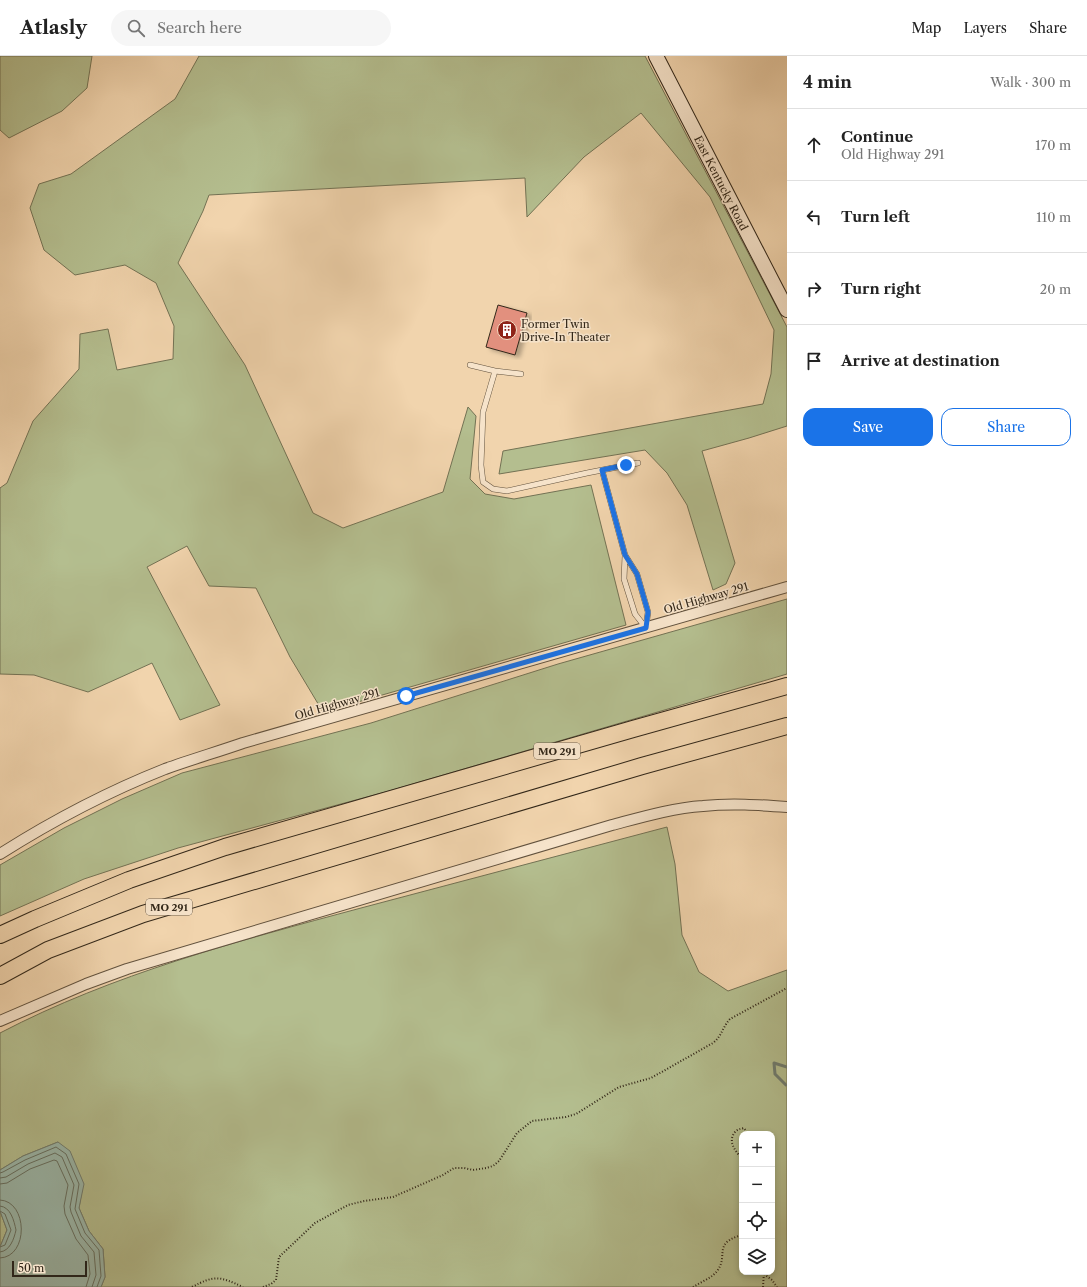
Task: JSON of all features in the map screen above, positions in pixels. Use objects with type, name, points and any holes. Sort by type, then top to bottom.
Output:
[{"type":"highway","name":"MO 291","points":[[0,935],[129,880],[225,847],[787,686]]},
{"type":"highway","name":"MO 291","points":[[0,976],[48,950],[143,914],[642,766],[787,726]]},
{"type":"main road","name":"East Kentucky Road","points":[[656,56],[787,310]]},
{"type":"street","name":"Old Highway 291","points":[[0,854],[37,831],[84,805],[165,769],[243,743],[787,587]]},
{"type":"street","points":[[0,1021],[86,984],[127,969],[612,825],[660,812],[703,806],[745,804],[787,807]]},
{"type":"lane","points":[[470,365],[495,371],[521,374]]},
{"type":"lane","points":[[495,371],[483,412],[481,466],[483,482],[493,489],[507,492],[638,463]]},
{"type":"lane","points":[[602,470],[625,555],[637,574],[648,612],[646,628]]},
{"type":"lane","points":[[625,555],[624,579],[635,614],[646,628]]},
{"type":"path","points":[[263,1287],[276,1280],[279,1257],[315,1224],[348,1205],[393,1197],[443,1175],[454,1168],[473,1170],[493,1166],[499,1162],[517,1133],[527,1124],[532,1121],[559,1118],[576,1114],[619,1087],[652,1078],[713,1043],[719,1038],[726,1023],[730,1019],[787,988]]},
{"type":"path","points":[[739,1154],[733,1145],[733,1135],[738,1129],[744,1128],[746,1131]]},
{"type":"path","points":[[693,1287],[717,1272],[720,1266],[724,1246],[730,1240],[739,1236]]},
{"type":"path","points":[[763,1287],[764,1275]]},
{"type":"path","points":[[766,1275],[777,1287]]},
{"type":"path","points":[[192,1287],[202,1281],[219,1278],[243,1287]]},
{"type":"green space","points":[[0,56],[92,56],[87,88],[62,111],[9,138],[0,130]]},
{"type":"green space","points":[[199,56],[645,56],[787,327],[787,426],[702,451],[735,563],[726,584],[713,590],[687,505],[667,473],[645,450],[499,474],[503,451],[763,404],[771,374],[774,330],[710,197],[641,113],[584,157],[527,217],[525,178],[209,195],[178,263],[245,365],[313,513],[343,528],[443,492],[468,407],[476,416],[470,479],[485,494],[514,499],[591,485],[626,625],[323,712],[290,657],[256,588],[209,586],[187,546],[147,567],[220,705],[180,720],[152,663],[88,692],[34,675],[0,674],[0,488],[7,483],[33,421],[79,369],[80,334],[108,329],[117,370],[173,359],[174,326],[156,283],[125,265],[75,275],[44,250],[30,208],[39,184],[71,174],[175,99]]},
{"type":"green space","points":[[787,599],[787,674],[389,791],[178,848],[84,879],[0,916],[0,865],[64,828],[122,799],[182,773],[371,723],[558,664]]},
{"type":"green space","points":[[667,827],[675,864],[682,935],[699,972],[728,991],[787,970],[787,1287],[101,1287],[105,1277],[103,1249],[89,1231],[79,1208],[83,1184],[58,1142],[23,1156],[0,1170],[0,1033],[43,1012],[131,976],[223,946],[315,920]]},
{"type":"green space","points":[[0,1211],[7,1230],[0,1247]]},
{"type":"water","points":[[58,1142],[70,1151],[84,1184],[79,1208],[89,1231],[103,1249],[105,1277],[101,1287],[0,1287],[0,1247],[7,1230],[0,1211],[0,1170],[23,1156]]},
{"type":"building","name":"Former Twin Drive-In Theater","points":[[498,305],[527,313],[515,355],[486,347]]},
{"type":"waterway","points":[[786,1085],[775,1074],[774,1063],[787,1067]]},
{"type":"place","name":"Former Twin Drive-In Theater","points":[[507,330]]},
{"type":"route","points":[[406,696],[646,628],[648,612],[637,574],[625,555],[616,516],[602,470],[626,465]]}]
